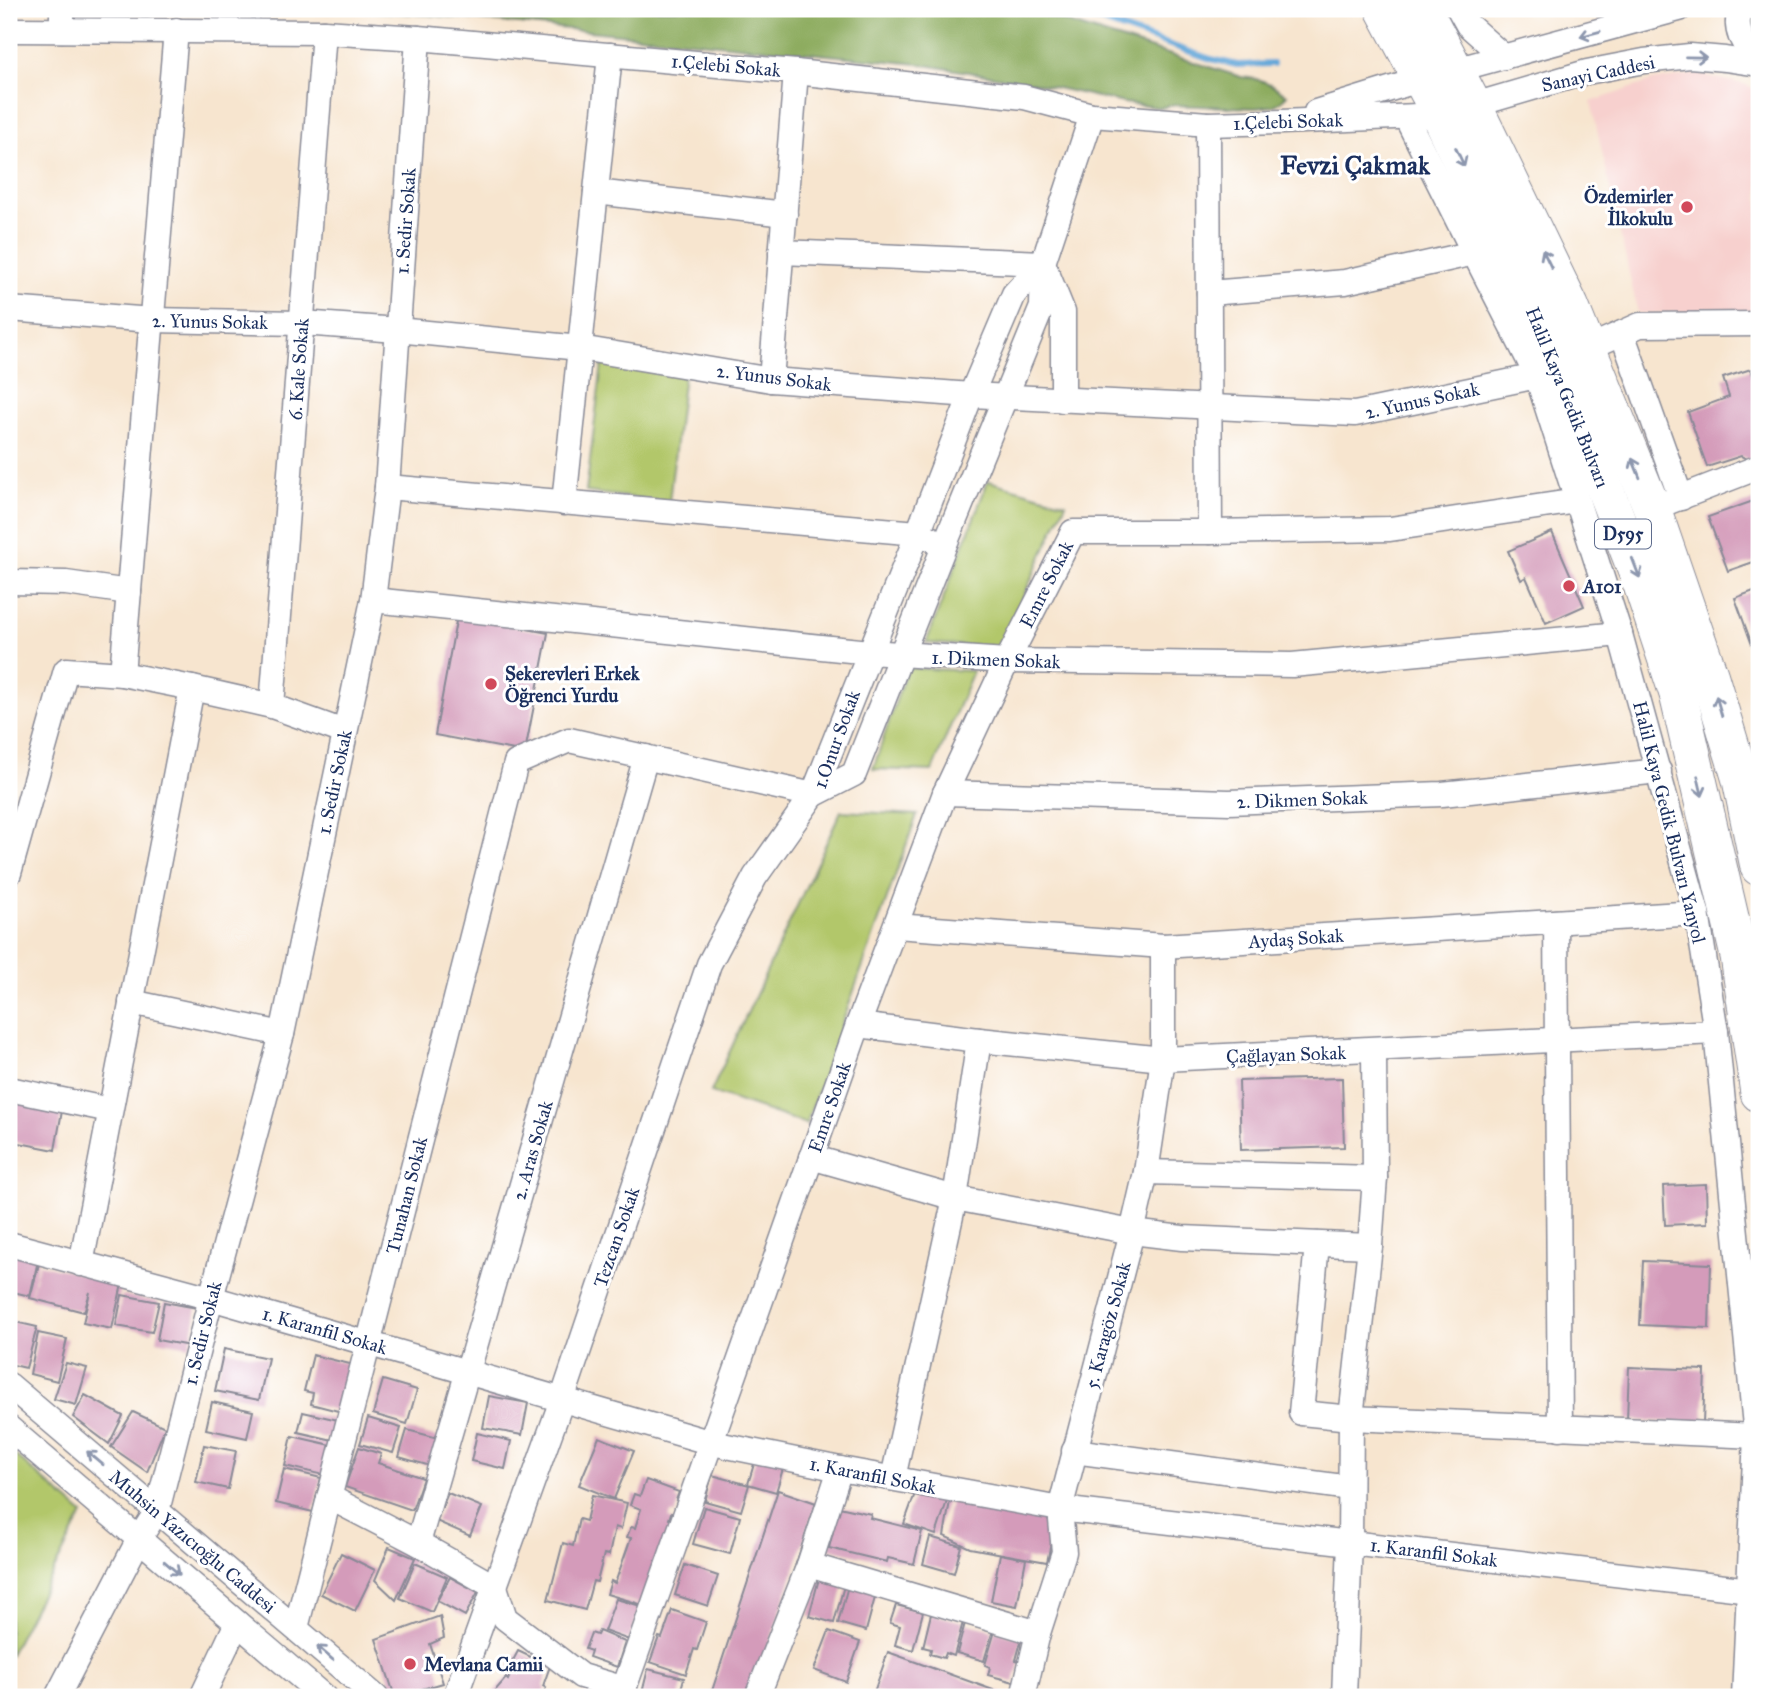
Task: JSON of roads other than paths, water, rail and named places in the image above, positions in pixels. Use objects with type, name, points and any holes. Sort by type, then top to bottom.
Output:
[{"type":"highway","name":"Halil Kaya Gedik Bulvarı","points":[[1384,9],[1438,75]]},
{"type":"highway","name":"Halil Kaya Gedik Bulvarı","points":[[1423,9],[1438,75],[1440,112],[1552,352],[1642,585],[1678,694],[1739,956],[1759,1093]]},
{"type":"highway","name":"Halil Kaya Gedik Bulvarı","points":[[1440,112],[1570,306],[1588,348],[1667,503],[1710,677],[1741,780],[1759,867]]},
{"type":"street","points":[[1459,9],[1468,25],[1504,57]]},
{"type":"street","name":"Sanayi Caddesi","points":[[1282,122],[1438,75],[1679,9]]},
{"type":"street","points":[[1740,9],[1737,21],[1742,40],[1759,56]]},
{"type":"street","name":"1.Çelebi Sokak","points":[[9,30],[62,20],[176,30],[324,32],[418,38],[796,72],[1024,97],[1092,115],[1208,124],[1440,112]]},
{"type":"street","points":[[122,674],[176,30]]},
{"type":"street","name":"6. Kale Sokak","points":[[272,706],[324,32]]},
{"type":"street","name":"1. Sedir Sokak","points":[[57,1697],[139,1539],[157,1511],[282,1034],[373,600],[387,487],[418,38]]},
{"type":"street","points":[[564,502],[610,55]]},
{"type":"street","name":"Sanayi Caddesi","points":[[1440,112],[1587,72],[1644,61],[1689,57],[1725,58],[1759,64]]},
{"type":"street","points":[[771,380],[796,72]]},
{"type":"street","name":"Halil Kaya Gedik Bulvarı Yanyol","points":[[1440,112],[1474,253],[1537,376],[1620,634],[1697,914],[1716,1032],[1756,1436],[1754,1590],[1744,1697]]},
{"type":"street","name":"1.Onur Sokak","points":[[813,795],[854,774],[1042,307],[1043,263],[1092,115]]},
{"type":"street","points":[[1208,124],[1210,532],[1390,529],[1577,501]]},
{"type":"street","points":[[596,192],[785,214]]},
{"type":"street","points":[[781,252],[1043,263],[1063,312],[1063,400]]},
{"type":"street","points":[[1209,293],[1345,282],[1474,253]]},
{"type":"street","name":"1.Onur Sokak","points":[[813,795],[971,395],[1014,294],[1043,263]]},
{"type":"street","name":"2. Yunus Sokak","points":[[9,309],[152,320],[302,323],[397,330],[580,348],[771,380],[971,395],[1355,414],[1537,376]]},
{"type":"street","points":[[1588,348],[1640,325],[1759,324]]},
{"type":"street","points":[[1622,333],[1667,503],[1759,467]]},
{"type":"street","points":[[387,487],[918,533],[945,544]]},
{"type":"street","name":"Emre Sokak","points":[[623,1693],[858,1025],[945,793],[1007,660],[1073,532],[1210,532]]},
{"type":"street","points":[[9,582],[66,583],[129,592]]},
{"type":"street","name":"1. Dikmen Sokak","points":[[373,600],[869,652],[1007,660],[1292,665],[1620,634]]},
{"type":"street","points":[[9,873],[66,670],[122,674],[192,688],[272,706],[344,732]]},
{"type":"street","points":[[81,1264],[192,688]]},
{"type":"street","name":"Tunahan Sokak","points":[[296,1628],[516,762],[569,740],[646,757]]},
{"type":"street","points":[[646,757],[813,795]]},
{"type":"street","name":"2. Aras Sokak","points":[[418,1543],[646,757]]},
{"type":"street","name":"2. Dikmen Sokak","points":[[945,793],[1229,802],[1442,794],[1659,771]]},
{"type":"street","name":"Tezcan Sokak","points":[[455,1697],[562,1400],[709,964],[755,877],[813,795]]},
{"type":"street","name":"Aydaş Sokak","points":[[896,926],[1163,946],[1697,914]]},
{"type":"street","points":[[1556,922],[1560,1428]]},
{"type":"street","name":"5. Karagöz Sokak","points":[[1023,1697],[1038,1633],[1064,1552],[1060,1509],[1146,1172],[1163,1059],[1163,946]]},
{"type":"street","points":[[131,1002],[282,1034]]},
{"type":"street","name":"Çağlayan Sokak","points":[[858,1025],[1163,1059],[1716,1032]]},
{"type":"street","points":[[893,1478],[955,1198],[979,1040]]},
{"type":"street","points":[[1344,1697],[1350,1542],[1351,1418],[1375,1178],[1374,1050]]},
{"type":"street","points":[[9,1088],[110,1111]]},
{"type":"street","points":[[811,1157],[955,1198],[1132,1232],[1182,1238],[1370,1246]]},
{"type":"street","points":[[1146,1172],[1375,1178]]},
{"type":"street","name":"1. Karanfil Sokak","points":[[9,1244],[369,1342],[712,1443],[839,1469],[1060,1509],[1754,1590]]},
{"type":"street","points":[[1317,1244],[1301,1413],[1351,1418],[1756,1436]]},
{"type":"street","name":"Muhsin Yazıcıoğlu Caddesi","points":[[9,1385],[376,1697]]},
{"type":"street","name":"Muhsin Yazıcıoğlu Caddesi","points":[[9,1428],[324,1697]]},
{"type":"street","points":[[1074,1451],[1350,1488]]},
{"type":"street","points":[[766,1695],[839,1469]]},
{"type":"street","points":[[329,1497],[495,1587],[505,1618],[581,1676],[623,1693]]},
{"type":"street","points":[[809,1565],[1038,1633]]},
{"type":"street","points":[[202,1697],[237,1623]]},
{"type":"waterway","points":[[1065,9],[1211,59],[1237,65],[1273,64]]},
{"type":"place","name":"Özdemirler İlkokulu","points":[[1687,207]]},
{"type":"place","name":"A101","points":[[1569,586]]},
{"type":"place","name":"Şekerevleri Erkek Öğrenci Yurdu","points":[[491,684]]},
{"type":"place","name":"Mevlana Camii","points":[[410,1664]]},
{"type":"district","name":"Fevzi Çakmak","points":[[1355,165]]}]
